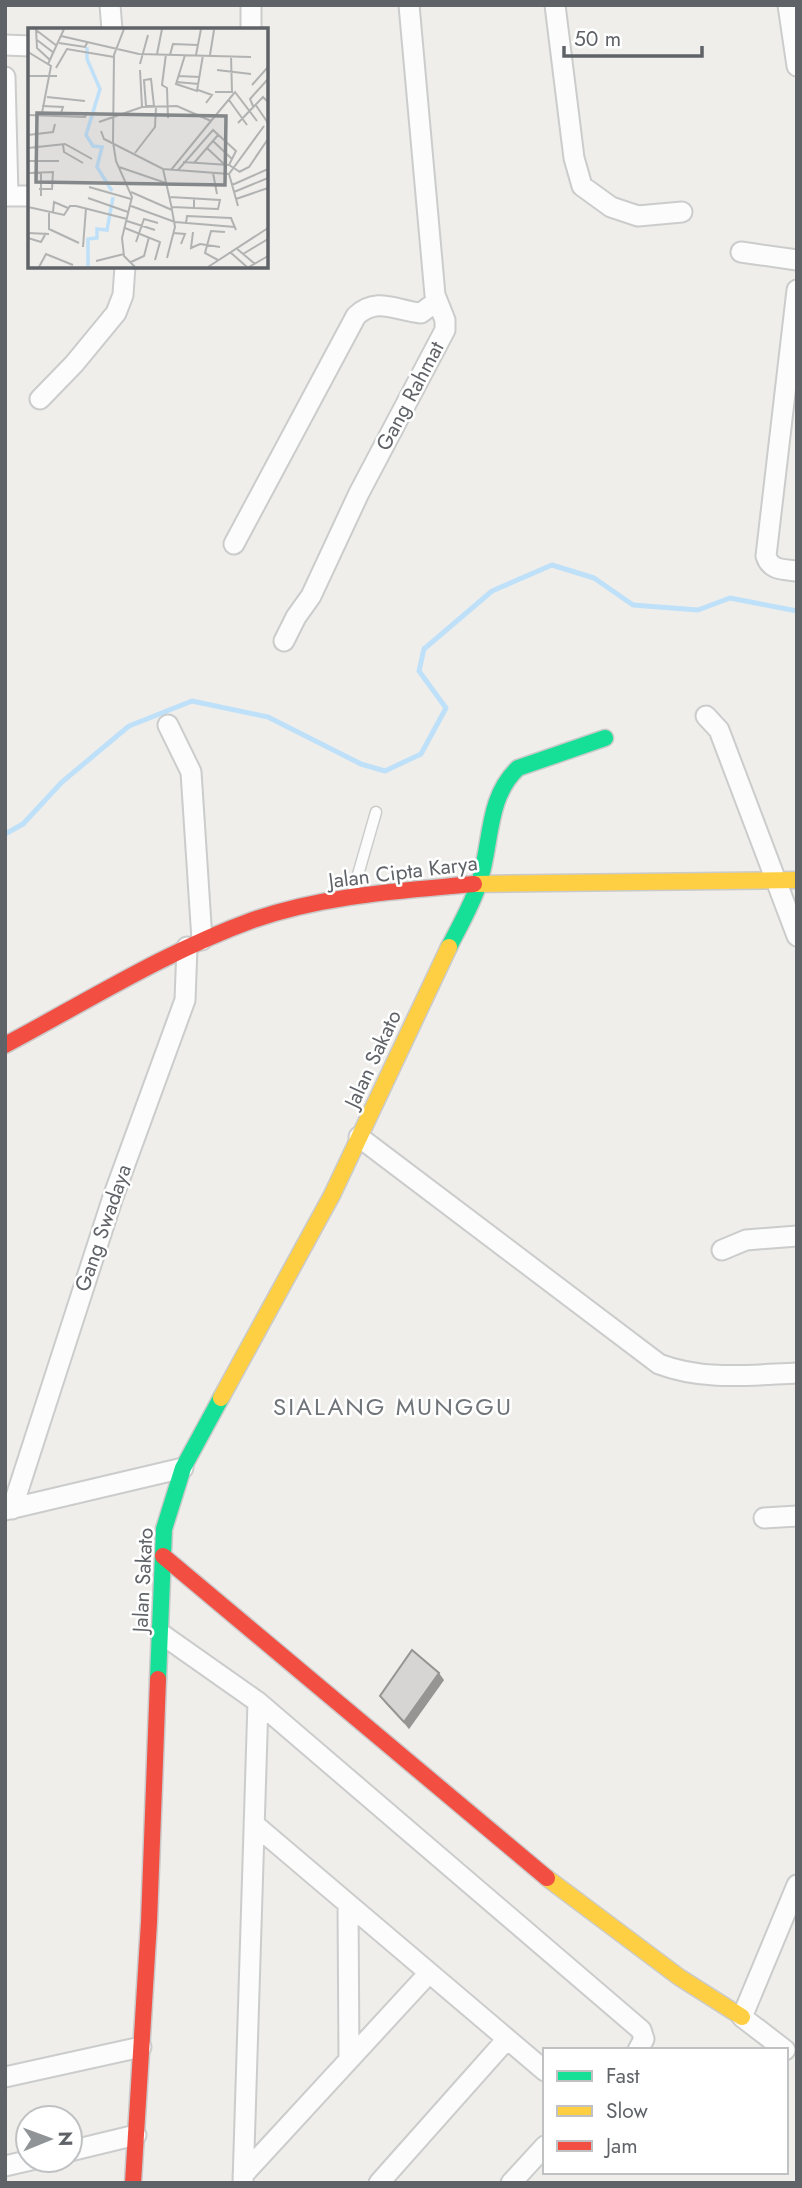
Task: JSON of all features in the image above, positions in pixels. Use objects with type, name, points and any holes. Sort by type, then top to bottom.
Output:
[{"type":"street","points":[[110,5],[112,28]]},
{"type":"street","points":[[251,5],[251,28]]},
{"type":"street","name":"Gang Rahmat","points":[[284,641],[311,596],[359,493],[444,330],[445,320],[437,301],[409,5]]},
{"type":"street","points":[[555,5],[574,159],[582,186],[611,207],[638,216],[682,212]]},
{"type":"street","points":[[788,5],[797,66]]},
{"type":"street","points":[[5,45],[28,46]]},
{"type":"street","points":[[5,77],[7,196],[28,195]]},
{"type":"street","points":[[741,252],[797,260]]},
{"type":"street","points":[[40,400],[116,313],[122,295],[125,268]]},
{"type":"street","points":[[797,290],[766,542],[768,565],[797,571]]},
{"type":"street","points":[[234,544],[356,316],[363,309],[376,304],[421,313],[437,301]]},
{"type":"street","points":[[706,716],[719,730],[787,881],[797,936]]},
{"type":"street","name":"Gang Swadaya","points":[[9,1510],[113,1197],[185,1000],[194,943],[191,772],[169,725]]},
{"type":"street","name":"Jalan Sakato","points":[[133,2183],[149,1922],[164,1530],[183,1468],[332,1195],[479,884],[497,796],[507,778],[518,768],[605,738]]},
{"type":"street","name":"Jalan Cipta Karya","points":[[5,1045],[194,943],[256,919],[352,895],[479,884],[787,881]]},
{"type":"street","points":[[359,1137],[659,1364],[682,1373],[709,1376],[797,1374]]},
{"type":"street","points":[[722,1250],[747,1240],[797,1236]]},
{"type":"street","points":[[9,1510],[183,1468]]},
{"type":"street","points":[[764,1518],[797,1516]]},
{"type":"street","points":[[163,1556],[565,1893],[679,1977],[742,2017],[783,2048]]},
{"type":"street","points":[[160,1633],[258,1702],[641,2030],[644,2039],[639,2048]]},
{"type":"street","points":[[243,2179],[258,1702]]},
{"type":"street","points":[[254,1825],[543,2069]]},
{"type":"street","points":[[742,2017],[797,1885]]},
{"type":"street","points":[[348,1905],[349,2059]]},
{"type":"street","points":[[243,2179],[429,1973]]},
{"type":"street","points":[[379,2183],[507,2039]]},
{"type":"street","points":[[5,2077],[141,2047]]},
{"type":"street","points":[[84,2148],[136,2135]]},
{"type":"street","points":[[512,2183],[543,2148]]},
{"type":"lane","points":[[352,895],[376,812]]},
{"type":"building","points":[[412,1650],[439,1673],[404,1722],[380,1696]]},
{"type":"waterway","points":[[5,834],[23,824],[62,782],[129,726],[192,701],[268,717],[361,764],[385,771],[421,754],[446,708],[419,671],[424,649],[492,591],[552,565],[594,578],[633,605],[698,610],[730,598],[797,611]]},
{"type":"traffic: fast","points":[[449,947],[476,891],[495,807],[508,780],[518,768],[605,738]]},
{"type":"traffic: fast","points":[[158,1679],[164,1529],[183,1468],[221,1398]]},
{"type":"traffic: slow","points":[[474,884],[797,880]]},
{"type":"traffic: slow","points":[[221,1398],[332,1195],[449,947]]},
{"type":"traffic: slow","points":[[547,1878],[679,1977],[742,2017]]},
{"type":"traffic: jam","points":[[5,1045],[158,962],[253,920],[335,899],[474,884]]},
{"type":"traffic: jam","points":[[163,1556],[547,1878]]},
{"type":"traffic: jam","points":[[133,2183],[149,1922],[158,1679]]},
{"type":"district","name":"SIALANG MUNGGU","points":[[393,1407]]}]
